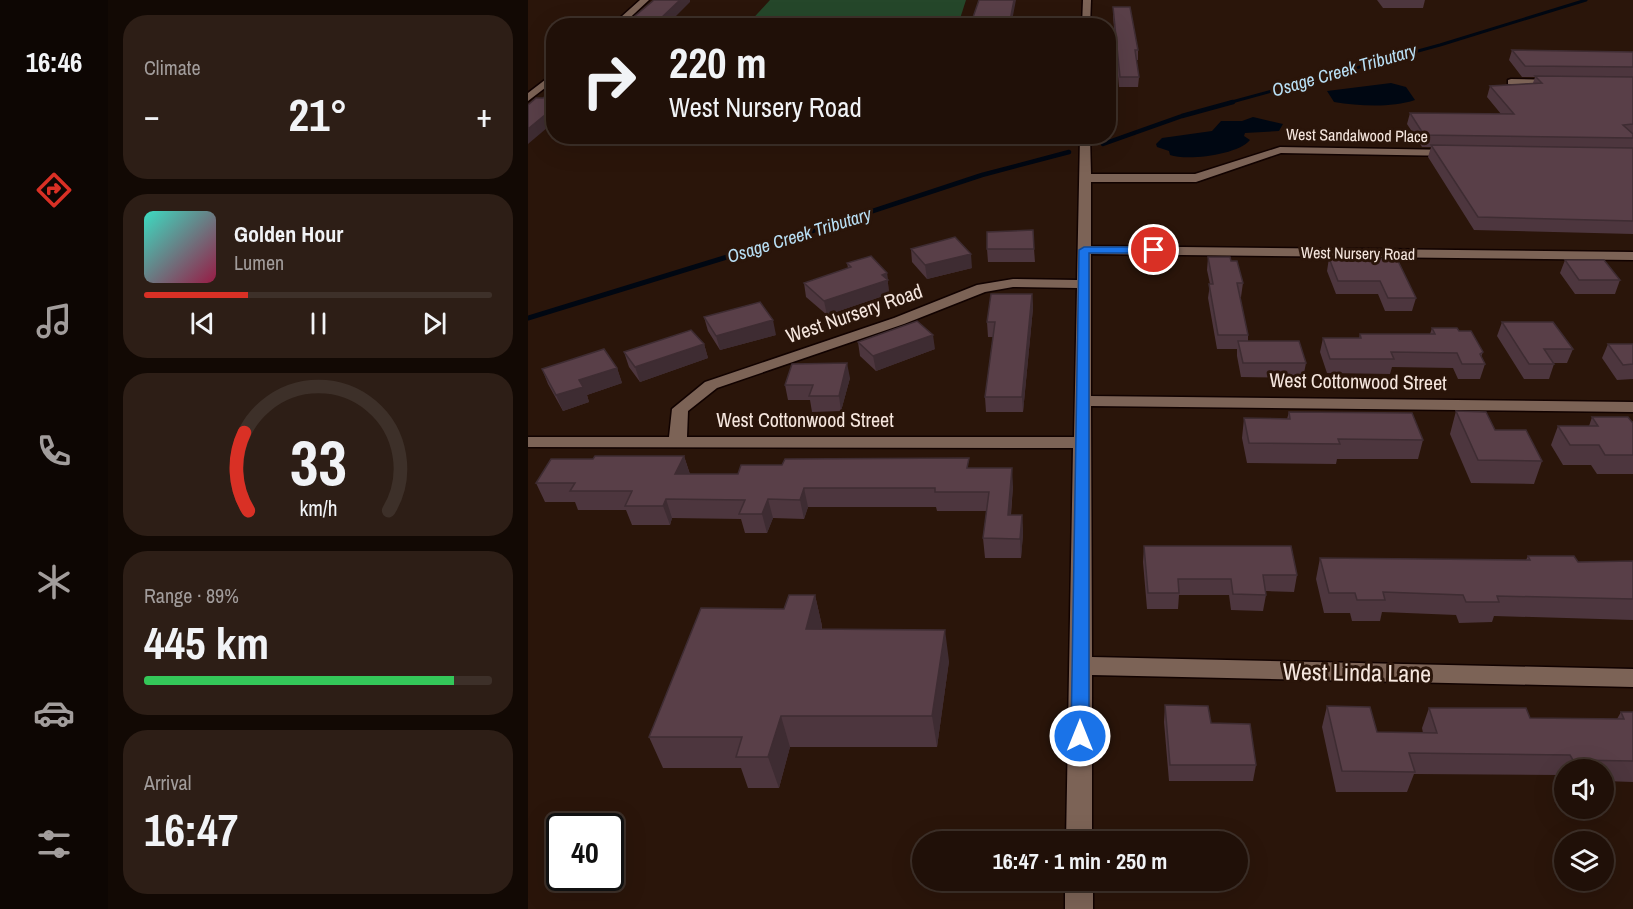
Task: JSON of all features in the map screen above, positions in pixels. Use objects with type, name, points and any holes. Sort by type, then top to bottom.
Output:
[{"type":"street","points":[[624,18],[645,0]]},
{"type":"street","points":[[1086,18],[1087,0]]},
{"type":"street","points":[[1511,82],[1567,83]]},
{"type":"street","points":[[528,98],[546,83]]},
{"type":"street","points":[[528,98],[545,98]]},
{"type":"street","points":[[1079,831],[1085,144]]},
{"type":"street","name":"West Sandalwood Place","points":[[1085,178],[1196,178],[1280,150],[1468,153]]},
{"type":"street","name":"West Nursery Road","points":[[1084,250],[1633,256]]},
{"type":"street","name":"West Nursery Road","points":[[678,441],[680,409],[711,385],[899,321],[982,288],[1013,283],[1083,284]]},
{"type":"street","name":"West Cottonwood Street","points":[[1082,401],[1633,407]]},
{"type":"street","name":"West Cottonwood Street","points":[[528,442],[1082,443]]},
{"type":"street","name":"West Linda Lane","points":[[1081,666],[1633,678]]},
{"type":"street","points":[[1079,891],[1079,909]]},
{"type":"green space","points":[[770,0],[966,0],[960,18],[753,18]]},
{"type":"shaded area","points":[[1391,83],[1406,87],[1415,100],[1375,106],[1334,102],[1327,91]]},
{"type":"shaded area","points":[[1253,117],[1283,124],[1279,131],[1245,133],[1244,136],[1250,140],[1235,150],[1200,157],[1170,155],[1169,151],[1157,147],[1156,144],[1162,138],[1212,131],[1221,121],[1242,121]]},
{"type":"building","points":[[654,0],[680,0],[661,18],[633,18]]},
{"type":"building","points":[[979,0],[1014,0],[1011,18],[973,18]]},
{"type":"building","points":[[1113,7],[1130,7],[1138,50],[1135,50],[1139,77],[1120,77],[1116,18],[1114,18]]},
{"type":"building","points":[[1512,50],[1633,52],[1633,67],[1525,66]]},
{"type":"building","points":[[1535,76],[1633,77],[1633,124],[1623,125],[1633,134],[1633,138],[1424,135],[1410,113],[1514,114],[1490,86],[1542,83]]},
{"type":"building","points":[[546,96],[546,114],[528,129],[528,105],[536,98]]},
{"type":"building","points":[[1431,145],[1633,148],[1633,221],[1478,217]]},
{"type":"building","points":[[1033,230],[1034,249],[987,249],[987,232]]},
{"type":"building","points":[[955,237],[971,254],[925,265],[911,249]]},
{"type":"building","points":[[871,256],[887,273],[882,275],[888,280],[824,301],[804,283],[851,267],[847,263]]},
{"type":"building","points":[[1208,257],[1230,257],[1231,261],[1237,261],[1243,283],[1237,283],[1248,335],[1218,335],[1209,284],[1213,284]]},
{"type":"building","points":[[1329,258],[1397,259],[1416,298],[1388,298],[1380,281],[1338,281]]},
{"type":"building","points":[[1565,260],[1604,260],[1620,280],[1579,280]]},
{"type":"building","points":[[991,294],[1032,294],[1022,397],[985,397],[995,322],[987,322]]},
{"type":"building","points":[[760,302],[773,320],[716,336],[704,317]]},
{"type":"building","points":[[917,321],[933,335],[873,356],[858,342]]},
{"type":"building","points":[[1502,322],[1553,322],[1573,349],[1544,349],[1554,364],[1529,364]]},
{"type":"building","points":[[1432,328],[1457,328],[1459,331],[1471,331],[1483,352],[1480,354],[1485,364],[1462,364],[1457,353],[1391,352],[1394,359],[1330,359],[1323,338],[1361,338],[1360,334],[1435,334]]},
{"type":"building","points":[[691,330],[704,344],[635,367],[624,352]]},
{"type":"building","points":[[1238,341],[1299,341],[1306,363],[1243,363]]},
{"type":"building","points":[[1608,344],[1633,344],[1633,364],[1623,365]]},
{"type":"building","points":[[604,349],[617,368],[579,380],[583,387],[556,395],[542,369]]},
{"type":"building","points":[[847,363],[839,396],[809,396],[813,385],[785,385],[792,364]]},
{"type":"building","points":[[1456,411],[1486,412],[1495,430],[1526,430],[1542,461],[1478,460]]},
{"type":"building","points":[[1289,412],[1412,413],[1423,440],[1338,439],[1340,444],[1249,443],[1244,418],[1290,419]]},
{"type":"building","points":[[1592,417],[1628,417],[1633,422],[1633,455],[1605,455],[1599,445],[1570,445],[1558,426],[1598,426]]},
{"type":"building","points":[[595,456],[684,456],[675,474],[738,474],[741,465],[782,465],[785,459],[969,458],[967,468],[1012,468],[1008,515],[1022,515],[1020,539],[983,538],[989,492],[935,492],[935,488],[804,488],[800,500],[768,499],[762,514],[739,514],[745,500],[666,499],[663,506],[625,506],[632,491],[570,491],[575,483],[536,483],[551,459],[593,459]]},
{"type":"building","points":[[1144,546],[1291,546],[1297,575],[1263,575],[1266,595],[1233,594],[1231,579],[1178,579],[1179,593],[1148,593]]},
{"type":"building","points":[[1528,556],[1574,556],[1578,562],[1633,561],[1633,599],[1497,596],[1499,602],[1466,602],[1463,595],[1383,592],[1385,600],[1357,600],[1355,593],[1329,593],[1320,558],[1530,560]]},
{"type":"building","points":[[789,595],[815,595],[806,629],[945,630],[932,716],[781,716],[768,757],[736,757],[742,737],[649,737],[701,608],[784,609]]},
{"type":"building","points":[[1165,705],[1208,706],[1211,723],[1250,724],[1256,765],[1170,765]]},
{"type":"building","points":[[1327,706],[1370,707],[1377,732],[1437,733],[1429,708],[1526,708],[1530,718],[1624,719],[1621,712],[1633,712],[1633,761],[1572,759],[1570,755],[1409,753],[1415,772],[1342,771]]},
{"type":"waterway","name":"Osage Creek Tributary","points":[[1228,103],[1440,45],[1586,0]]},
{"type":"waterway","name":"Osage Creek Tributary","points":[[1116,139],[1182,116],[1233,102]]},
{"type":"waterway","name":"Osage Creek Tributary","points":[[797,236],[982,175],[1069,152]]},
{"type":"waterway","name":"Osage Creek Tributary","points":[[528,318],[802,234]]},
{"type":"route","points":[[1080,736],[1084,250],[1154,250]]}]
